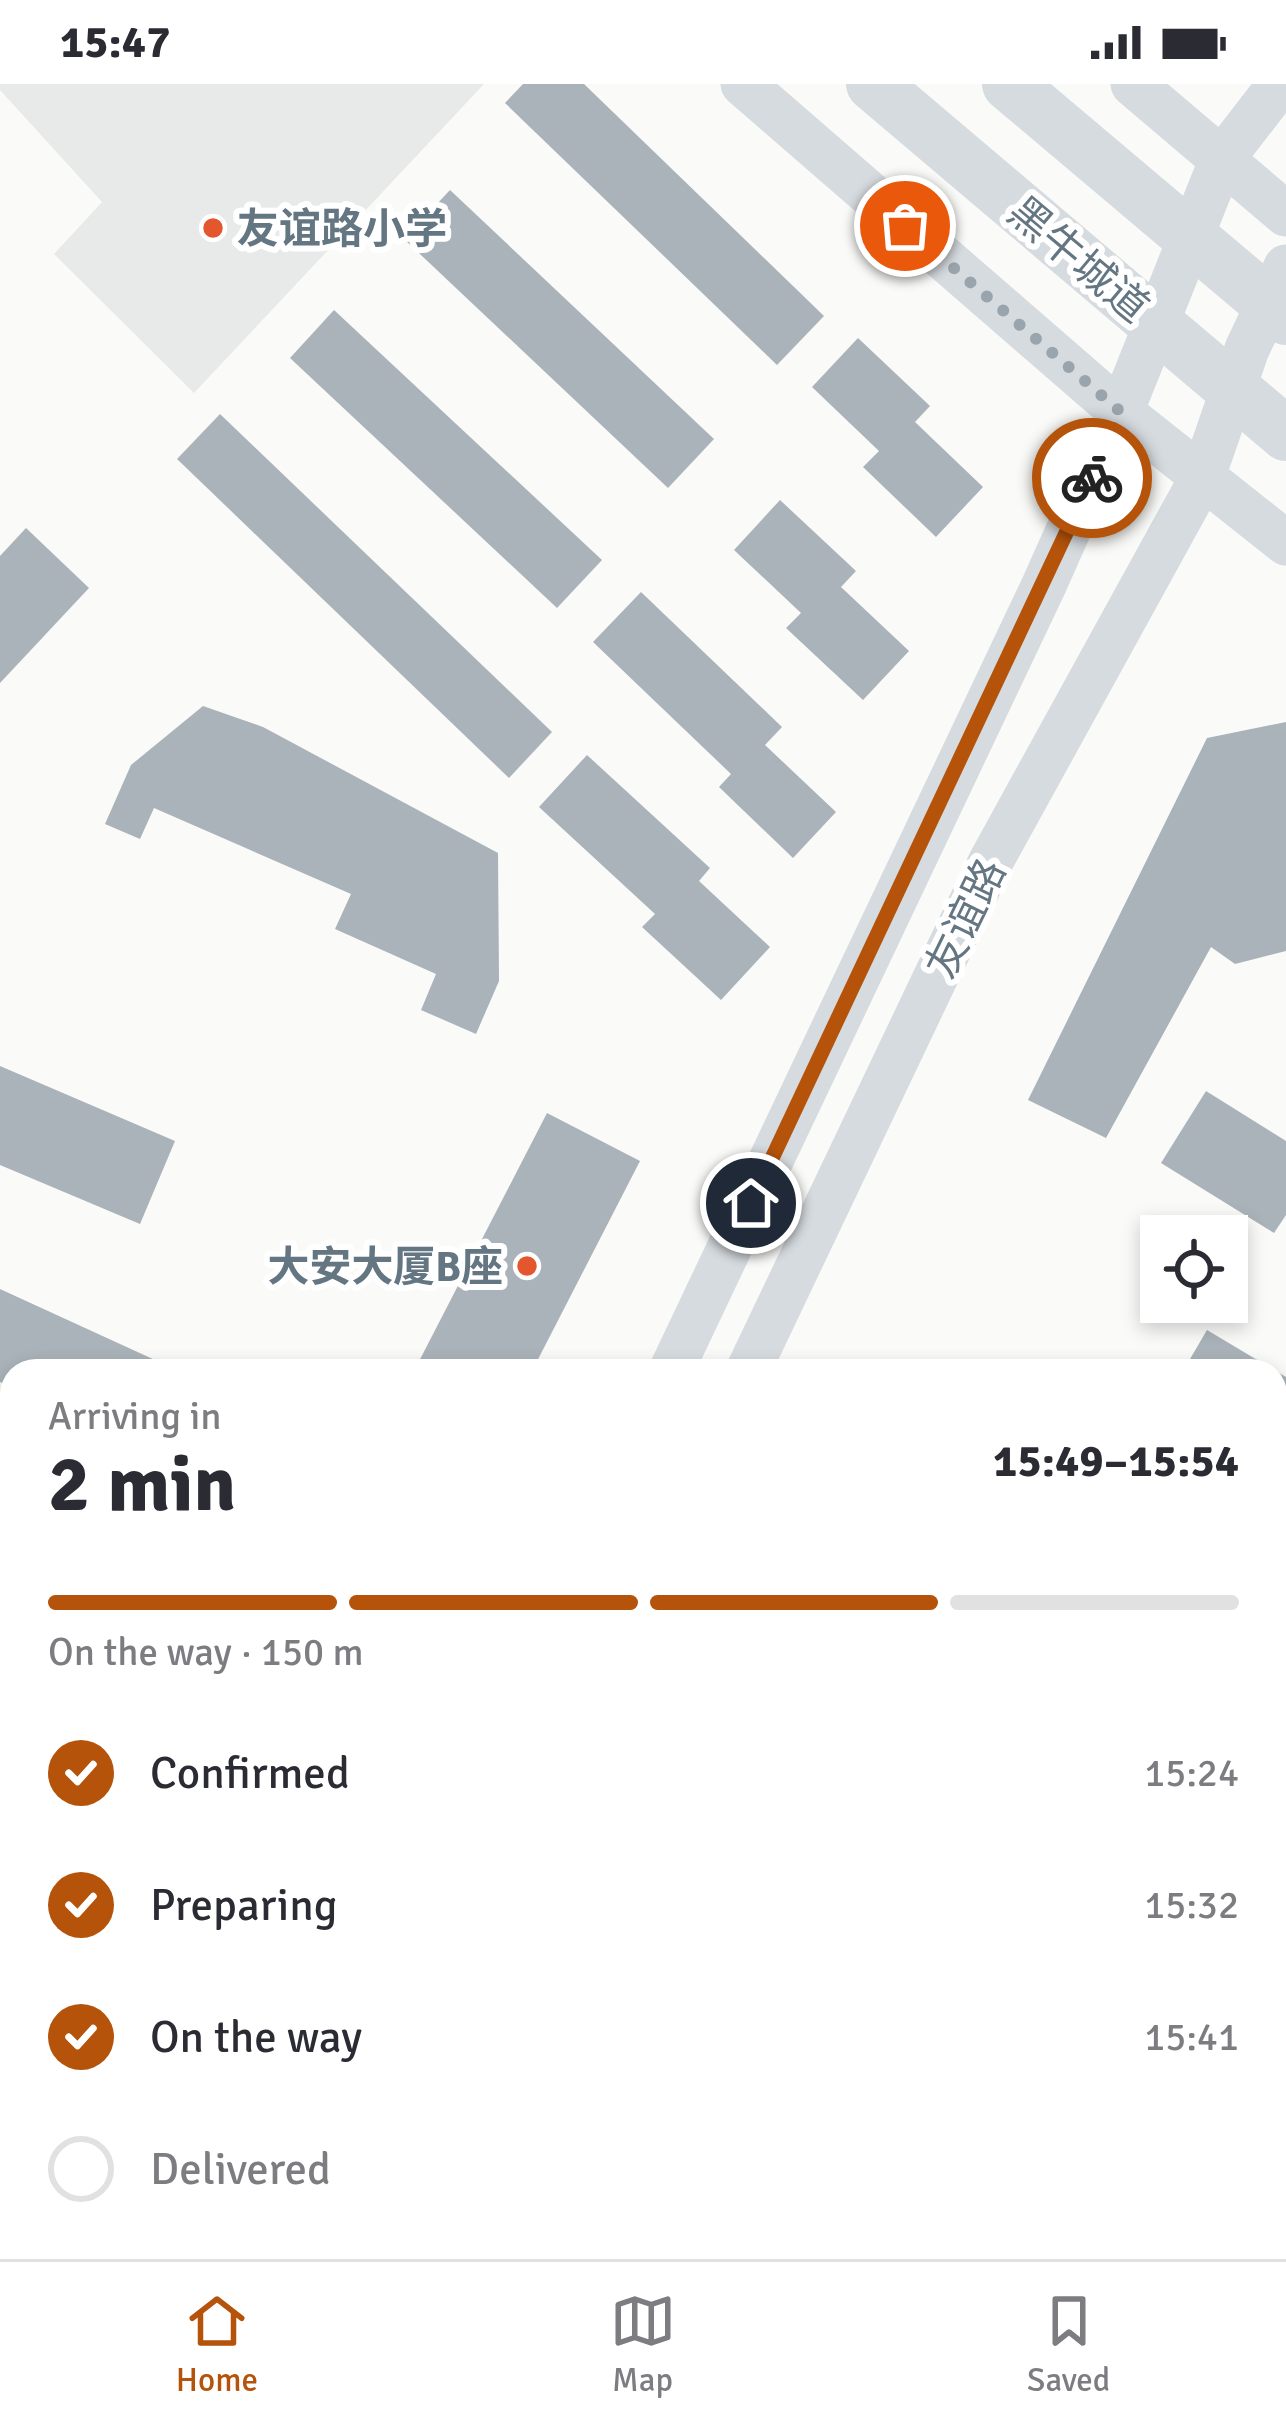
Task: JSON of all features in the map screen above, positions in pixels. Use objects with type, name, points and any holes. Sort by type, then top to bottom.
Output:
[{"type":"highway","name":"黑牛城道","points":[[873,84],[1286,434]]},
{"type":"highway","name":"黑牛城道","points":[[1009,84],[1286,318]]},
{"type":"main road","points":[[743,84],[1121,412],[1286,543]]},
{"type":"main road","points":[[1132,84],[1286,214]]},
{"type":"main road","name":"友谊路","points":[[677,1359],[1023,629],[1121,412],[1222,159],[1280,84]]},
{"type":"main road","name":"友谊路","points":[[754,1359],[991,861],[1203,476],[1247,349],[1286,267]]},
{"type":"shaded area","name":"友谊路小学","points":[[0,84],[484,84],[194,393],[54,254],[102,202],[0,90]]},
{"type":"building","points":[[523,84],[584,84],[824,316],[777,365],[505,103]]},
{"type":"building","points":[[450,190],[714,439],[668,488],[404,239]]},
{"type":"building","points":[[334,310],[602,560],[557,608],[290,358]]},
{"type":"building","points":[[858,338],[930,406],[915,422],[983,487],[936,537],[863,467],[879,451],[812,387]]},
{"type":"building","points":[[220,414],[552,732],[509,778],[177,459]]},
{"type":"building","points":[[780,500],[856,571],[841,587],[909,651],[863,700],[786,628],[801,613],[734,550]]},
{"type":"building","points":[[26,528],[89,588],[0,683],[0,556]]},
{"type":"building","points":[[641,592],[782,727],[765,745],[836,812],[793,858],[719,787],[731,774],[593,642]]},
{"type":"building","points":[[203,706],[263,727],[498,853],[499,981],[476,1034],[421,1010],[436,974],[335,929],[351,894],[154,808],[140,839],[105,824],[131,765]]},
{"type":"building","points":[[1286,722],[1286,951],[1235,964],[1211,947],[1106,1138],[1028,1100],[1207,738]]},
{"type":"building","points":[[587,755],[710,868],[699,881],[770,947],[721,1000],[642,927],[655,914],[539,807]]},
{"type":"building","points":[[0,1066],[175,1141],[140,1224],[0,1165]]},
{"type":"building","points":[[1206,1091],[1286,1141],[1286,1215],[1274,1233],[1161,1163]]},
{"type":"building","name":"大安大厦B座","points":[[547,1113],[640,1161],[538,1359],[420,1359]]},
{"type":"building","points":[[0,1289],[153,1359],[0,1359]]},
{"type":"building","points":[[1207,1330],[1256,1359],[1190,1359]]},
{"type":"way so far","points":[[905,226],[1121,412],[1092,478]]},
{"type":"place","name":"友谊路小学","points":[[213,228]]},
{"type":"place","name":"大安大厦B座","points":[[527,1266]]},
{"type":"route","points":[[751,1203],[1092,478]]}]
